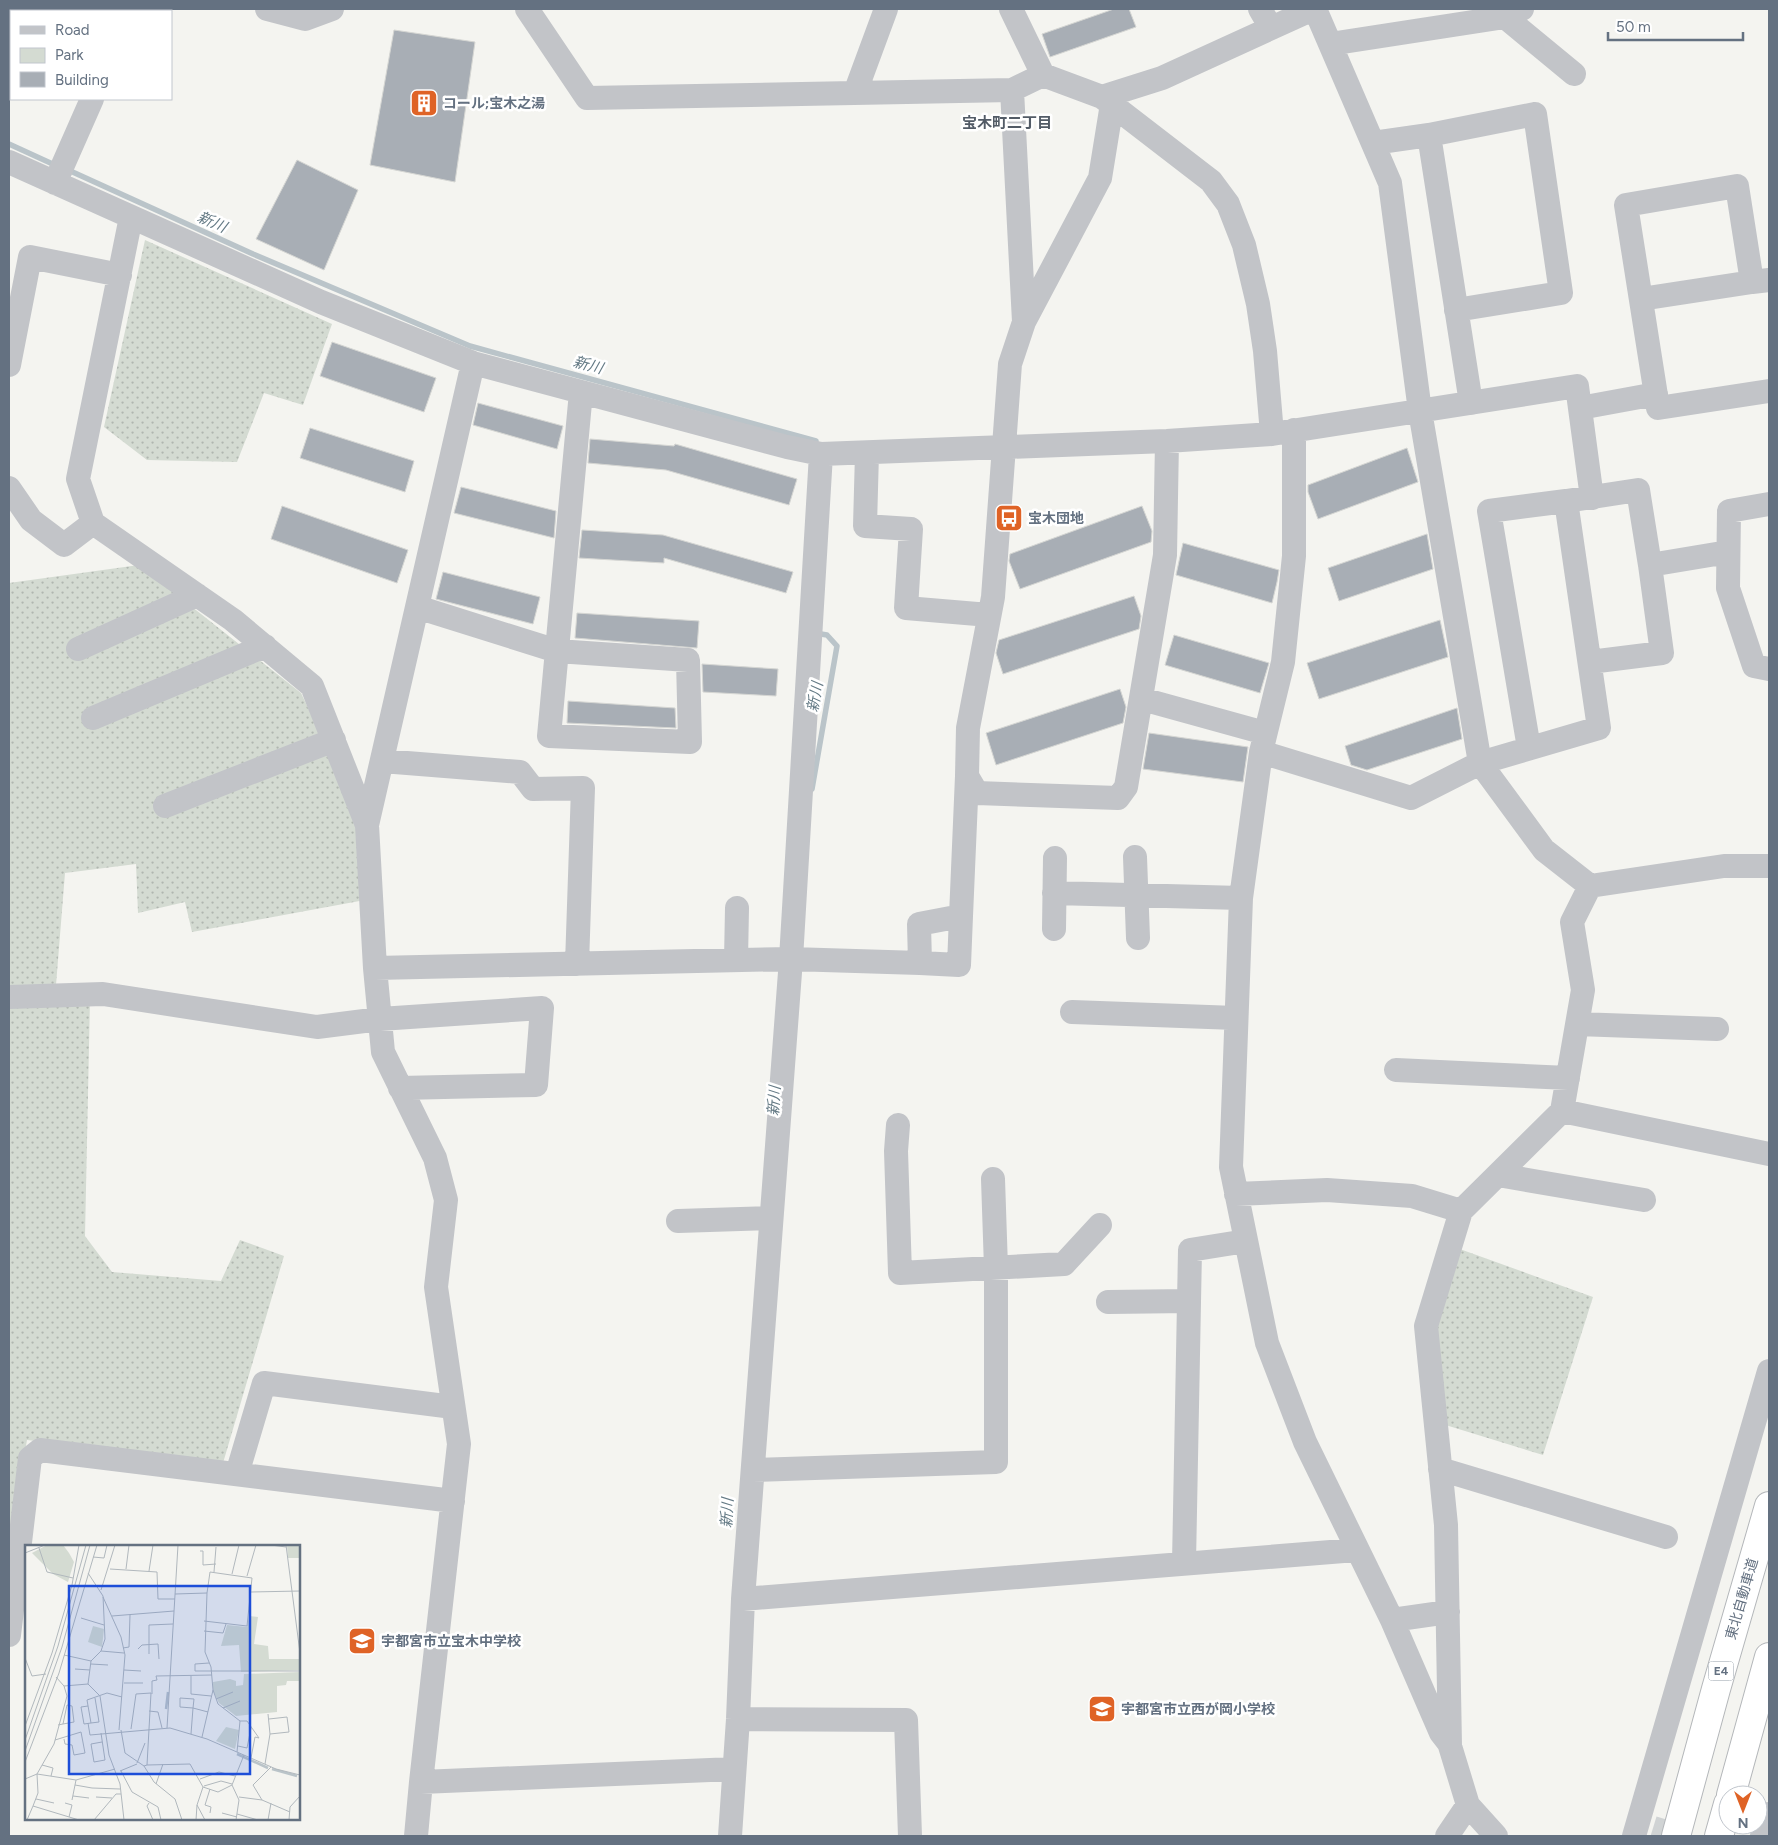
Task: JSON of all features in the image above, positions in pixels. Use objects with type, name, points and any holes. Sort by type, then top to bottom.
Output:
[{"type":"highway","name":"東北自動車道","points":[[1650,1833],[1716,1689],[1769,1506]]},
{"type":"highway","points":[[1733,1785],[1769,1657]]},
{"type":"street","points":[[267,9],[305,18],[327,10]]},
{"type":"street","points":[[527,9],[587,98],[1012,90],[1043,75]]},
{"type":"street","points":[[855,93],[886,9]]},
{"type":"street","points":[[1011,9],[1043,75],[1107,101],[1210,181],[1228,204],[1244,245],[1258,304],[1265,351],[1283,432],[1294,556],[1283,662],[1263,743],[1241,898],[1231,1167],[1267,1343],[1305,1442],[1356,1550],[1392,1620],[1441,1733],[1450,1746]]},
{"type":"street","points":[[1107,101],[1162,78],[1266,18],[1314,9],[1390,184],[1420,411],[1480,763],[1544,850],[1590,886],[1724,866],[1769,866]]},
{"type":"street","points":[[1330,44],[1513,13],[1574,74]]},
{"type":"street","points":[[1012,90],[1024,322]]},
{"type":"street","points":[[55,183],[92,100]]},
{"type":"street","points":[[376,968],[790,959],[959,964],[968,728],[993,597],[1010,364],[1024,322],[1100,178],[1107,101]]},
{"type":"street","points":[[1373,143],[1429,135],[1534,114],[1561,293],[1456,310]]},
{"type":"street","points":[[1429,135],[1470,403]]},
{"type":"street","points":[[9,162],[321,302],[424,345],[473,363],[787,447],[821,454],[1167,441],[1283,432],[1577,386],[1592,498]]},
{"type":"street","points":[[1641,300],[1761,281],[1737,186],[1626,205],[1658,408],[1769,391]]},
{"type":"street","points":[[131,217],[78,479],[93,523],[234,620],[312,686],[367,825]]},
{"type":"street","points":[[9,366],[30,257],[120,276]]},
{"type":"street","points":[[416,1836],[459,1444],[436,1287],[446,1200],[435,1158],[383,1052],[367,825],[473,363]]},
{"type":"street","points":[[417,607],[557,651],[688,660],[690,742],[549,736],[557,651],[581,392]]},
{"type":"street","points":[[1580,408],[1656,394]]},
{"type":"street","points":[[967,776],[977,793],[1118,798],[1126,787],[1165,555],[1167,441]]},
{"type":"street","points":[[867,453],[865,526],[911,529],[906,608],[989,615]]},
{"type":"street","points":[[730,1836],[738,1719],[743,1599],[790,959],[821,454]]},
{"type":"street","points":[[9,488],[31,520],[64,545],[93,523]]},
{"type":"street","points":[[1529,748],[1489,511],[1592,498],[1638,490],[1662,653],[1590,662]]},
{"type":"street","points":[[1142,699],[1411,798],[1480,763],[1600,728],[1566,501]]},
{"type":"street","points":[[1769,504],[1729,511],[1728,552],[1728,588],[1754,666],[1769,669]]},
{"type":"street","points":[[1650,565],[1728,552]]},
{"type":"street","points":[[78,649],[197,596]]},
{"type":"street","points":[[93,718],[265,646]]},
{"type":"street","points":[[165,806],[334,740]]},
{"type":"street","points":[[382,761],[520,772],[533,789],[583,788],[577,964]]},
{"type":"street","points":[[1135,857],[1138,938]]},
{"type":"street","points":[[1054,929],[1055,858]]},
{"type":"street","points":[[1496,1836],[1468,1805],[1450,1746],[1446,1525],[1426,1326],[1461,1211],[1562,1111],[1583,990],[1572,922],[1590,886]]},
{"type":"street","points":[[1054,893],[1241,898]]},
{"type":"street","points":[[736,960],[737,908]]},
{"type":"street","points":[[920,963],[919,924],[961,916]]},
{"type":"street","points":[[9,997],[103,994],[317,1027],[380,1019],[542,1008],[536,1085],[400,1088]]},
{"type":"street","points":[[1072,1012],[1236,1018]]},
{"type":"street","points":[[1577,1024],[1718,1028]]},
{"type":"street","points":[[1396,1070],[1568,1078]]},
{"type":"street","points":[[1562,1111],[1769,1154]]},
{"type":"street","points":[[898,1125],[896,1151],[900,1273],[1064,1264],[1100,1225]]},
{"type":"street","points":[[1498,1175],[1644,1200]]},
{"type":"street","points":[[752,1470],[996,1462],[996,1268],[993,1179]]},
{"type":"street","points":[[1236,1194],[1327,1190],[1412,1196],[1461,1211]]},
{"type":"street","points":[[678,1220],[771,1218]]},
{"type":"street","points":[[1184,1564],[1190,1250],[1246,1241]]},
{"type":"street","points":[[1108,1302],[1189,1301]]},
{"type":"street","points":[[1650,1833],[1769,1371]]},
{"type":"street","points":[[237,1474],[264,1383],[453,1407]]},
{"type":"street","points":[[9,1635],[30,1458],[40,1450],[453,1501]]},
{"type":"street","points":[[1440,1469],[1666,1537]]},
{"type":"street","points":[[743,1599],[1356,1550]]},
{"type":"street","points":[[1392,1620],[1448,1612]]},
{"type":"street","points":[[738,1719],[906,1720],[910,1836]]},
{"type":"street","points":[[421,1782],[734,1769]]},
{"type":"street","points":[[1447,1836],[1468,1805]]},
{"type":"street","points":[[1762,1836],[1769,1814]]},
{"type":"green space","points":[[145,240],[332,324],[303,405],[264,393],[237,462],[147,460],[104,427]]},
{"type":"green space","points":[[139,565],[301,693],[361,818],[365,900],[192,932],[185,902],[138,913],[136,864],[65,873],[56,985],[9,986],[9,583]]},
{"type":"green space","points":[[90,999],[85,1236],[112,1272],[221,1281],[240,1240],[284,1256],[223,1463],[27,1440],[9,1544],[9,1000]]},
{"type":"green space","points":[[1457,1248],[1593,1297],[1543,1455],[1439,1423],[1432,1330]]},
{"type":"building","points":[[1114,9],[1129,9],[1136,27],[1050,57],[1042,34]]},
{"type":"building","name":"コール;宝木之湯","points":[[394,30],[475,42],[455,182],[370,165]]},
{"type":"building","points":[[297,160],[358,190],[324,270],[256,239]]},
{"type":"building","points":[[332,342],[436,378],[424,412],[320,376]]},
{"type":"building","points":[[478,403],[563,426],[557,449],[473,425]]},
{"type":"building","points":[[310,428],[414,461],[405,492],[300,458]]},
{"type":"building","points":[[590,439],[674,446],[675,444],[797,479],[789,505],[666,470],[588,463]]},
{"type":"building","points":[[1407,448],[1418,482],[1318,519],[1308,492],[1308,485]]},
{"type":"building","points":[[461,487],[556,511],[554,538],[454,513]]},
{"type":"building","points":[[282,506],[408,550],[397,583],[271,539]]},
{"type":"building","points":[[1142,506],[1152,531],[1151,542],[1020,589],[1009,561],[1010,554]]},
{"type":"building","points":[[582,530],[663,535],[793,572],[786,593],[664,558],[664,563],[579,558]]},
{"type":"building","points":[[1427,534],[1433,569],[1339,601],[1328,568]]},
{"type":"building","points":[[1183,543],[1279,570],[1272,603],[1176,575]]},
{"type":"building","points":[[443,572],[540,597],[533,624],[436,599]]},
{"type":"building","points":[[1134,596],[1141,616],[1139,629],[1003,674],[996,653],[999,640]]},
{"type":"building","points":[[577,613],[699,621],[697,648],[575,638]]},
{"type":"building","points":[[1440,620],[1448,657],[1319,699],[1307,663]]},
{"type":"building","points":[[1174,635],[1269,663],[1260,693],[1165,665]]},
{"type":"building","points":[[702,664],[778,669],[776,696],[703,692]]},
{"type":"building","points":[[1120,689],[1126,707],[1123,723],[996,765],[986,733]]},
{"type":"building","points":[[568,701],[675,708],[676,728],[567,723]]},
{"type":"building","points":[[1457,708],[1462,739],[1367,770],[1351,765],[1345,746]]},
{"type":"building","points":[[1149,733],[1248,747],[1243,782],[1143,769]]},
{"type":"waterway","name":"新川","points":[[9,144],[57,166]]},
{"type":"waterway","name":"新川","points":[[66,169],[253,254],[470,346],[816,441],[815,447]]},
{"type":"waterway","name":"新川","points":[[812,789],[837,646],[827,635],[815,633]]},
{"type":"tunnel","points":[[1653,1828],[1679,1836]]},
{"type":"place","name":"コール;宝木之湯","points":[[424,103]]},
{"type":"place","name":"宝木団地","points":[[1009,518]]},
{"type":"place","name":"宇都宮市立宝木中学校","points":[[362,1641]]},
{"type":"place","name":"宇都宮市立西が岡小学校","points":[[1102,1709]]},
{"type":"district","name":"宝木町二丁目","points":[[1007,123]]}]
